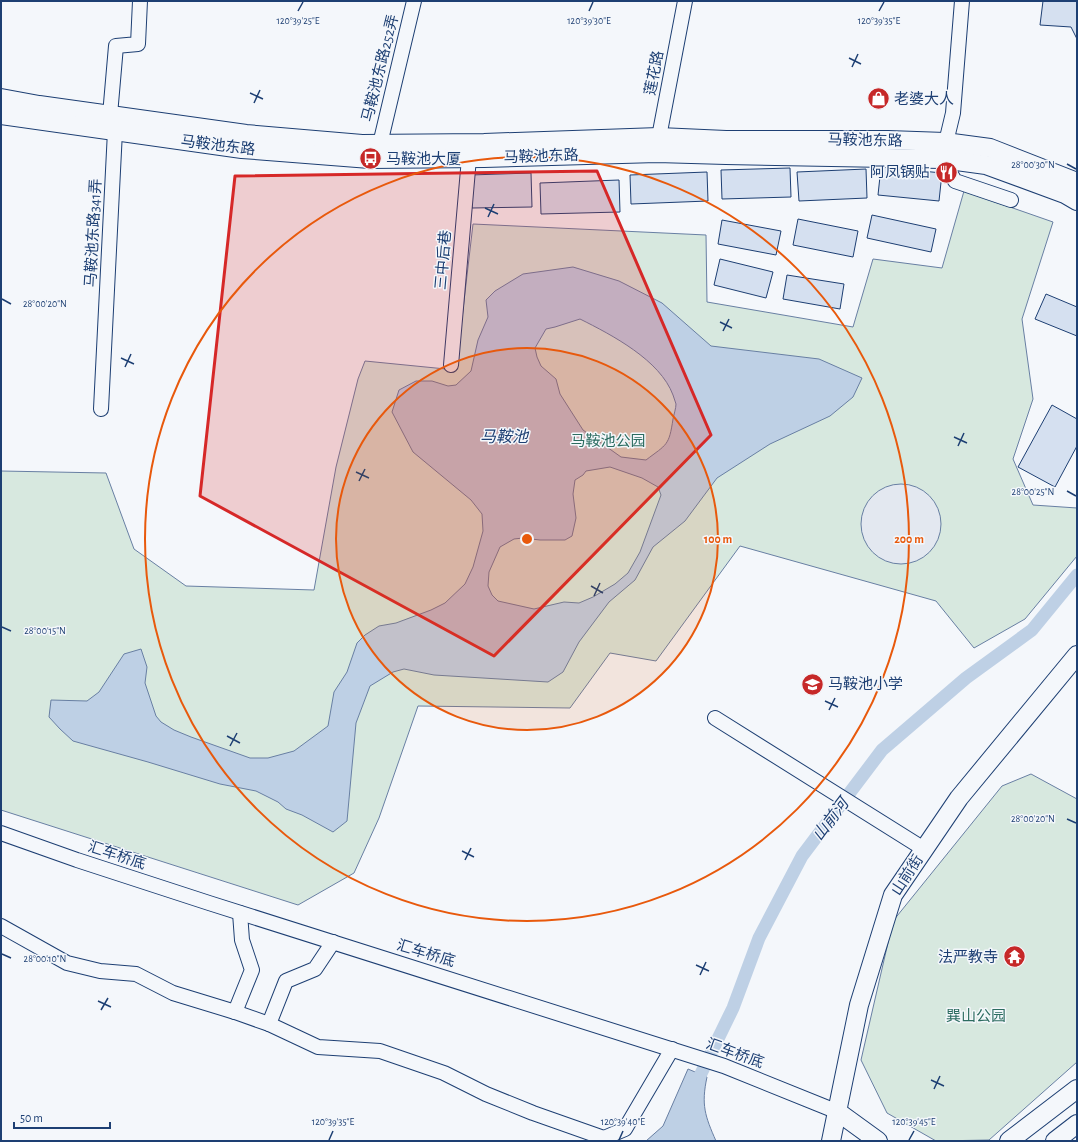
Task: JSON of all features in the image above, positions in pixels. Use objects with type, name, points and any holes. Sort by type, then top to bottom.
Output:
[{"type":"main road","name":"马鞍池东路","points":[[1,98],[40,105],[112,123],[250,150],[370,159],[469,158],[726,140],[888,140],[943,150],[1065,194],[1077,201]]},
{"type":"main road","name":"马鞍池东路","points":[[1,115],[362,144],[484,143],[658,145]]},
{"type":"main road","name":"马鞍池东路","points":[[943,150],[990,148],[1077,182]]},
{"type":"main road","name":"山前街","points":[[831,1141],[859,1005],[893,895],[959,798],[1077,655]]},
{"type":"main road","points":[[1009,1141],[1077,1089]]},
{"type":"main road","points":[[838,1112],[878,1141]]},
{"type":"main road","points":[[1055,1141],[1077,1124]]},
{"type":"street","name":"马鞍池东路341弄","points":[[101,409],[116,46],[138,44],[140,1]]},
{"type":"street","name":"马鞍池东路252弄","points":[[380,144],[414,1]]},
{"type":"street","name":"莲花路","points":[[658,145],[685,1]]},
{"type":"street","points":[[962,1],[953,113],[943,150],[955,181],[1011,200]]},
{"type":"street","name":"三中后巷","points":[[451,365],[469,158]]},
{"type":"street","points":[[715,718],[924,849]]},
{"type":"street","name":"汇车桥底","points":[[1,832],[77,860],[677,1050],[724,1066],[838,1112]]},
{"type":"street","points":[[235,1012],[252,970],[242,940],[240,912]]},
{"type":"street","points":[[1,926],[67,962],[100,971],[136,974],[172,993],[269,1024],[318,1047],[380,1052],[444,1073],[486,1094],[533,1113],[604,1138],[625,1129],[677,1050]]},
{"type":"street","points":[[269,1024],[286,981],[315,969],[334,942]]},
{"type":"highlighted area","points":[[597,171],[711,435],[494,656],[200,496],[235,176]]},
{"type":"green space","name":"马鞍池公园","points":[[964,191],[1053,222],[1022,319],[1033,399],[1013,459],[1033,505],[1077,508],[1077,556],[1025,619],[974,648],[936,601],[740,546],[656,661],[610,653],[570,708],[418,706],[379,818],[354,873],[298,905],[1,810],[1,471],[106,473],[134,549],[186,586],[314,590],[336,467],[358,379],[365,361],[456,370],[473,224],[706,235],[707,302],[853,327],[873,259],[942,268]]},
{"type":"green space","name":"巽山公园","points":[[1031,774],[1077,799],[1077,1062],[989,1140],[936,1141],[887,1113],[861,1060],[893,921],[1002,786]]},
{"type":"shaded area","points":[[901,484],[916,487],[929,496],[938,509],[941,524],[938,539],[929,552],[916,561],[901,564],[886,561],[873,552],[864,539],[861,524],[864,509],[873,496],[886,487]]},
{"type":"water","name":"马鞍池","points":[[573,267],[619,281],[662,303],[711,346],[819,359],[862,378],[853,397],[830,416],[770,444],[717,478],[685,521],[653,547],[635,580],[609,602],[579,642],[563,672],[548,682],[434,675],[404,669],[393,672],[370,686],[356,723],[347,821],[333,832],[302,815],[286,809],[278,802],[256,791],[220,784],[73,741],[60,729],[49,717],[51,700],[87,701],[99,692],[124,654],[141,649],[147,667],[145,683],[156,716],[161,722],[174,730],[191,737],[250,758],[268,758],[294,751],[328,726],[334,692],[347,672],[357,643],[365,635],[379,626],[396,623],[445,603],[465,584],[473,567],[483,531],[482,514],[471,500],[413,452],[392,412],[399,390],[416,381],[432,381],[448,386],[456,385],[471,371],[478,340],[488,317],[486,300],[495,291],[523,274]],"holes":[[[580,319],[634,350],[667,382],[676,404],[670,435],[666,444],[646,460],[621,457],[583,430],[560,394],[556,379],[541,366],[535,348],[546,329]],[[610,467],[642,478],[658,487],[661,495],[640,552],[628,573],[615,584],[593,597],[579,603],[564,602],[534,609],[498,601],[492,595],[488,586],[489,572],[500,547],[514,539],[565,540],[572,536],[576,518],[573,494],[575,480],[586,471]]]},
{"type":"water","points":[[688,1069],[707,1077],[704,1103],[709,1124],[716,1141],[646,1141],[663,1126]]},
{"type":"building","points":[[1043,1],[1077,1],[1077,39],[1071,27],[1040,25]]},
{"type":"building","points":[[881,167],[942,173],[939,201],[878,195]]},
{"type":"building","points":[[790,168],[791,197],[722,199],[721,170]]},
{"type":"building","points":[[866,169],[867,198],[799,201],[797,172]]},
{"type":"building","points":[[707,172],[708,201],[631,204],[630,175]]},
{"type":"building","points":[[531,173],[532,207],[472,208],[470,175]]},
{"type":"building","points":[[619,180],[620,212],[541,214],[540,183]]},
{"type":"building","points":[[872,215],[936,229],[931,252],[867,238]]},
{"type":"building","points":[[798,219],[858,231],[853,257],[793,245]]},
{"type":"building","points":[[722,220],[781,231],[776,255],[718,244]]},
{"type":"building","points":[[720,259],[773,272],[766,298],[714,285]]},
{"type":"building","points":[[787,275],[844,284],[840,309],[783,299]]},
{"type":"building","points":[[1046,294],[1077,307],[1077,336],[1035,319]]},
{"type":"building","points":[[1052,405],[1077,419],[1077,446],[1055,487],[1018,467]]},
{"type":"waterway","name":"山前河","points":[[693,1090],[733,1008],[759,938],[802,856],[882,750],[966,678],[1032,630],[1077,575]]},
{"type":"place","name":"老婆大人","points":[[878,99]]},
{"type":"place","name":"马鞍池大厦","points":[[370,159]]},
{"type":"place","name":"阿凤锅贴","points":[[946,172]]},
{"type":"place","name":"马鞍池小学","points":[[812,684]]},
{"type":"place","name":"法严教寺","points":[[1014,957]]}]
